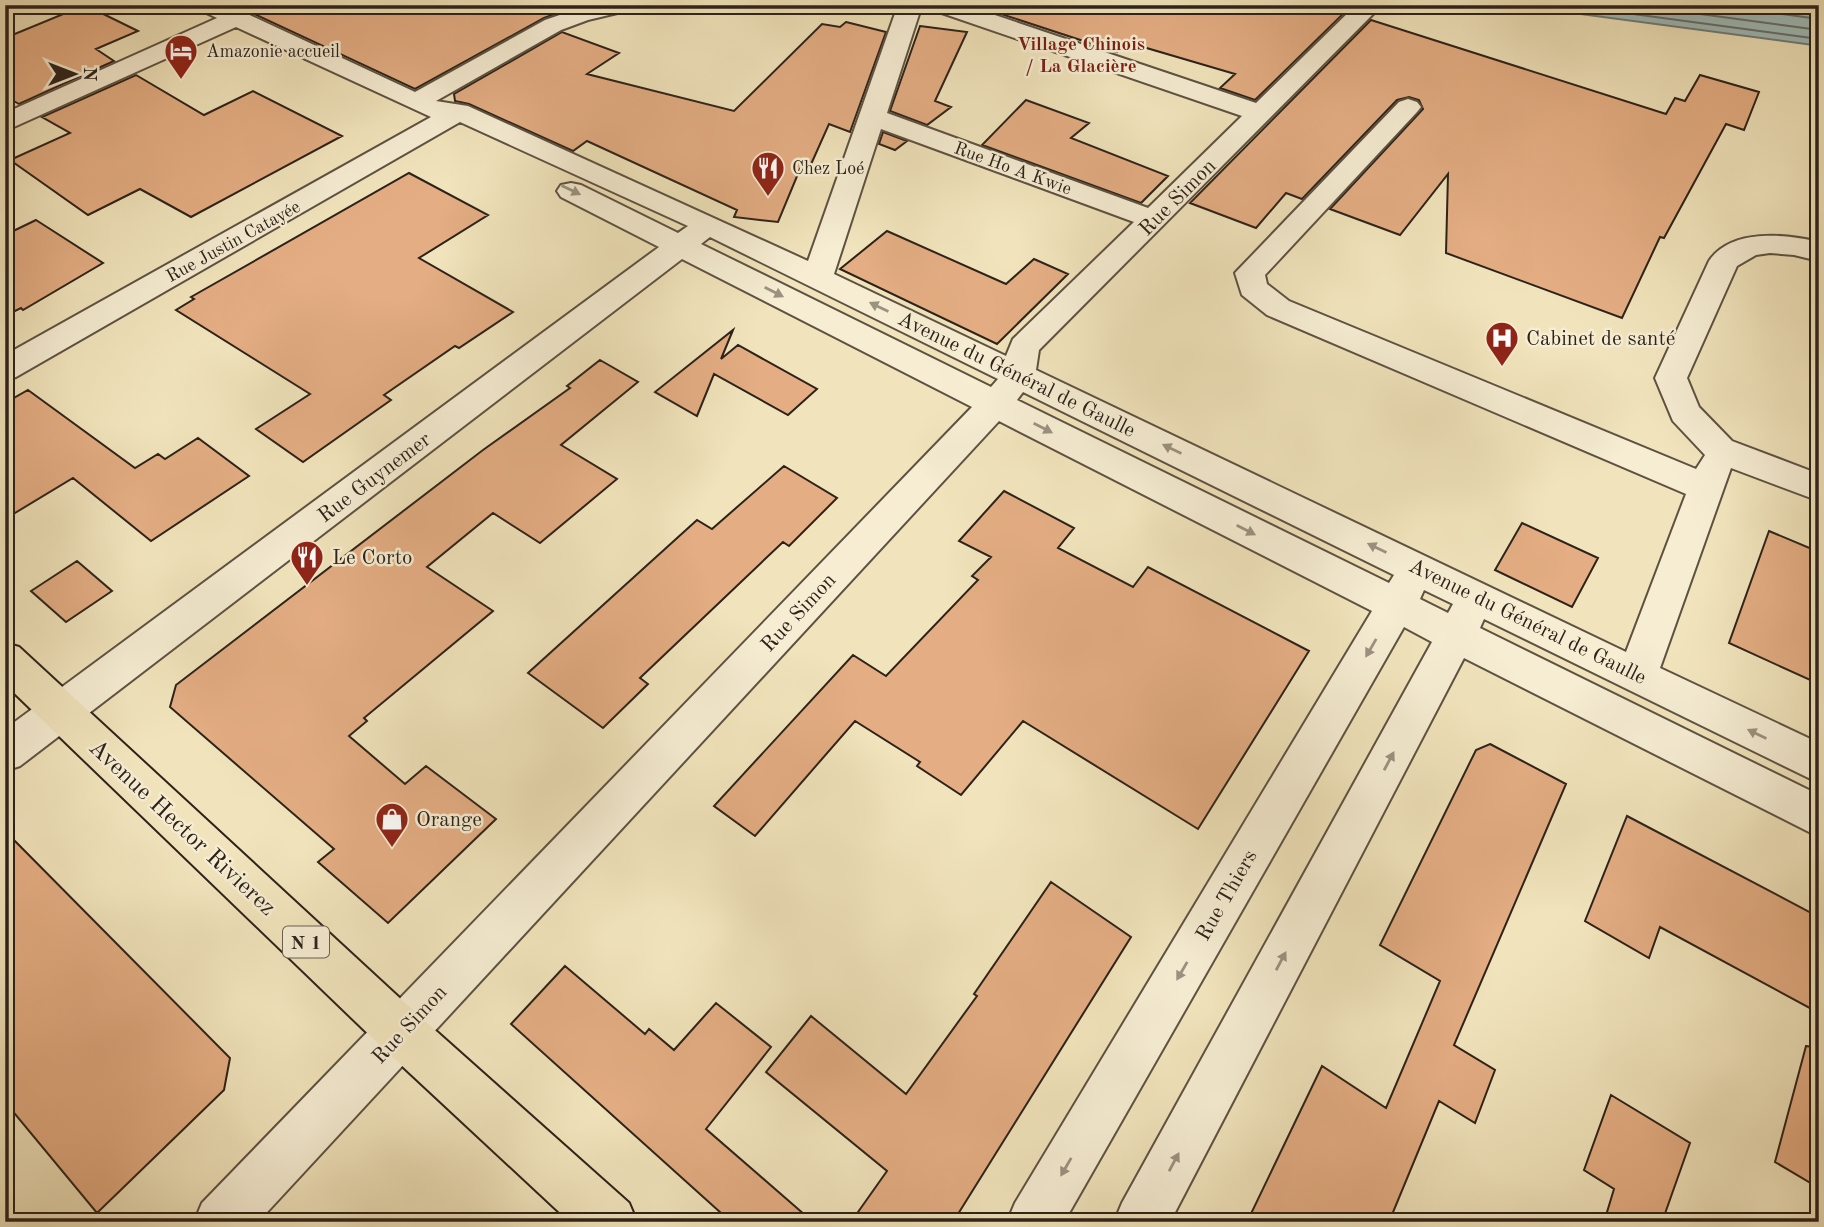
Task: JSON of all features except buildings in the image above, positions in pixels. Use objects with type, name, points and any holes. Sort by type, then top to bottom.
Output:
[{"type":"main road","name":"Avenue Hector Rivierez","points":[[5,659],[401,1032],[610,1222]]},
{"type":"street","points":[[208,5],[695,235],[995,404],[1407,587],[1466,616],[1819,817]]},
{"type":"street","name":"Rue Justin Catayée","points":[[5,369],[436,112],[553,24],[581,14],[622,5]]},
{"type":"street","points":[[818,277],[910,5]]},
{"type":"street","points":[[941,5],[1259,113]]},
{"type":"street","name":"Rue Simon","points":[[222,1222],[995,404],[1020,375],[1024,347],[1370,5]]},
{"type":"street","points":[[5,123],[237,18]]},
{"type":"street","points":[[1408,107],[1250,273],[1253,288],[1278,308],[1706,488]]},
{"type":"street","name":"Rue Ho A Kwie","points":[[871,116],[1155,220]]},
{"type":"street","name":"Avenue du Général de Gaulle","points":[[695,235],[818,277],[1020,375],[1407,587]]},
{"type":"street","name":"Rue Guynemer","points":[[5,753],[695,235]]},
{"type":"street","points":[[1819,252],[1788,244],[1761,244],[1735,252],[1724,261],[1671,378],[1685,414],[1720,450],[1819,488]]},
{"type":"street","points":[[1637,675],[1720,450]]},
{"type":"street","name":"Rue Thiers","points":[[1034,1222],[1407,587]]},
{"type":"street","points":[[1141,1222],[1466,616]]},
{"type":"street","name":"Avenue du Général de Gaulle","points":[[1466,616],[1637,675],[1819,764]]},
{"type":"water","points":[[1513,5],[1819,5],[1819,46],[1813,45]]},
{"type":"place","name":"Amazonie accueil","points":[[181,81]]},
{"type":"place","name":"Chez Loé","points":[[768,198]]},
{"type":"place","name":"Cabinet de santé","points":[[1502,368]]},
{"type":"place","name":"Le Corto","points":[[307,587]]},
{"type":"place","name":"Orange","points":[[392,849]]},
{"type":"district","name":"Village Chinois / La Glacière","points":[[1081,54]]}]
